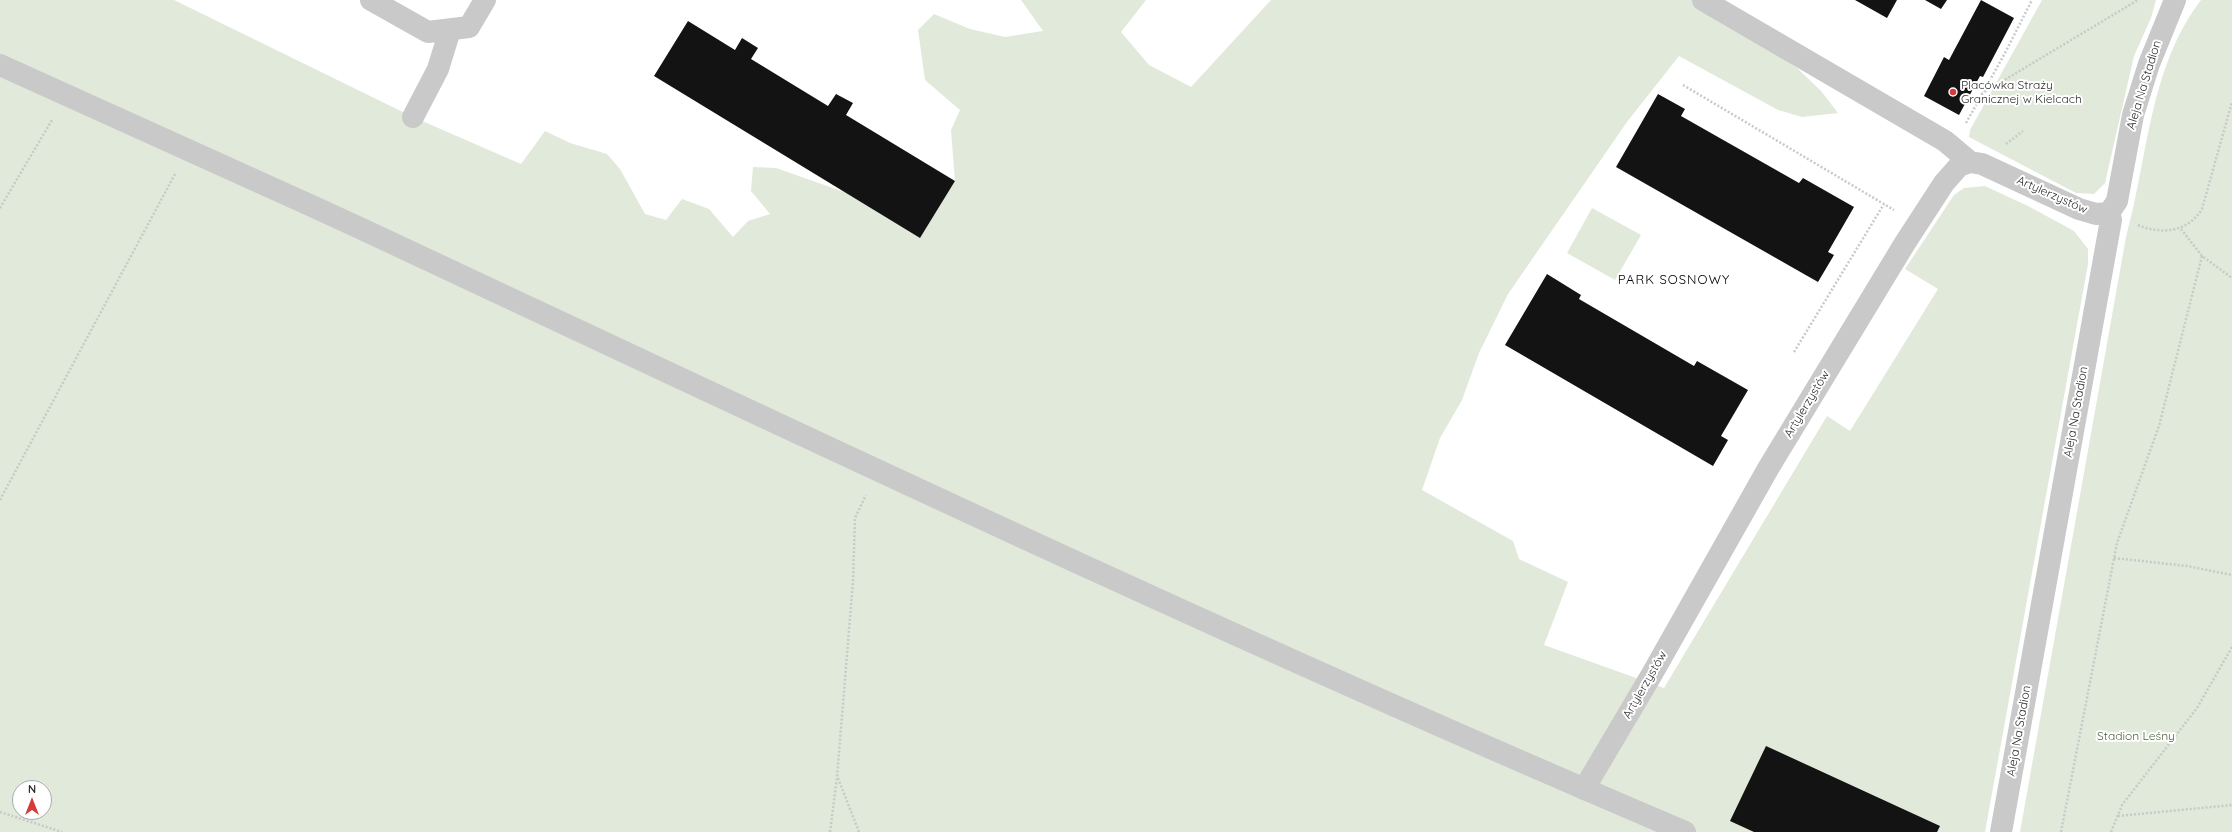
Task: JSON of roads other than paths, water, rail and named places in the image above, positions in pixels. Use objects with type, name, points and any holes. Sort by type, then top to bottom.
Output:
[{"type":"street","points":[[371,0],[428,32],[468,27],[485,0]]},
{"type":"street","points":[[1704,0],[1961,158]]},
{"type":"street","name":"Aleja Na Stadion","points":[[2001,832],[2111,220],[2109,213],[2117,201],[2133,115],[2149,64],[2175,0]]},
{"type":"street","points":[[413,117],[438,69],[450,30]]},
{"type":"street","points":[[0,64],[371,234],[877,470],[1435,725],[1685,832]]},
{"type":"street","name":"Artylerzystów","points":[[1584,789],[1652,674],[1769,467],[1917,224],[1961,158],[1982,164],[2079,209],[2096,214],[2109,213]]},
{"type":"place","name":"Placówka Straży Granicznej w Kielcach","points":[[1953,92]]},
{"type":"district","name":"PARK SOSNOWY","points":[[1674,280]]},
{"type":"park label","name":"Stadion Leśny","points":[[2136,736]]}]
